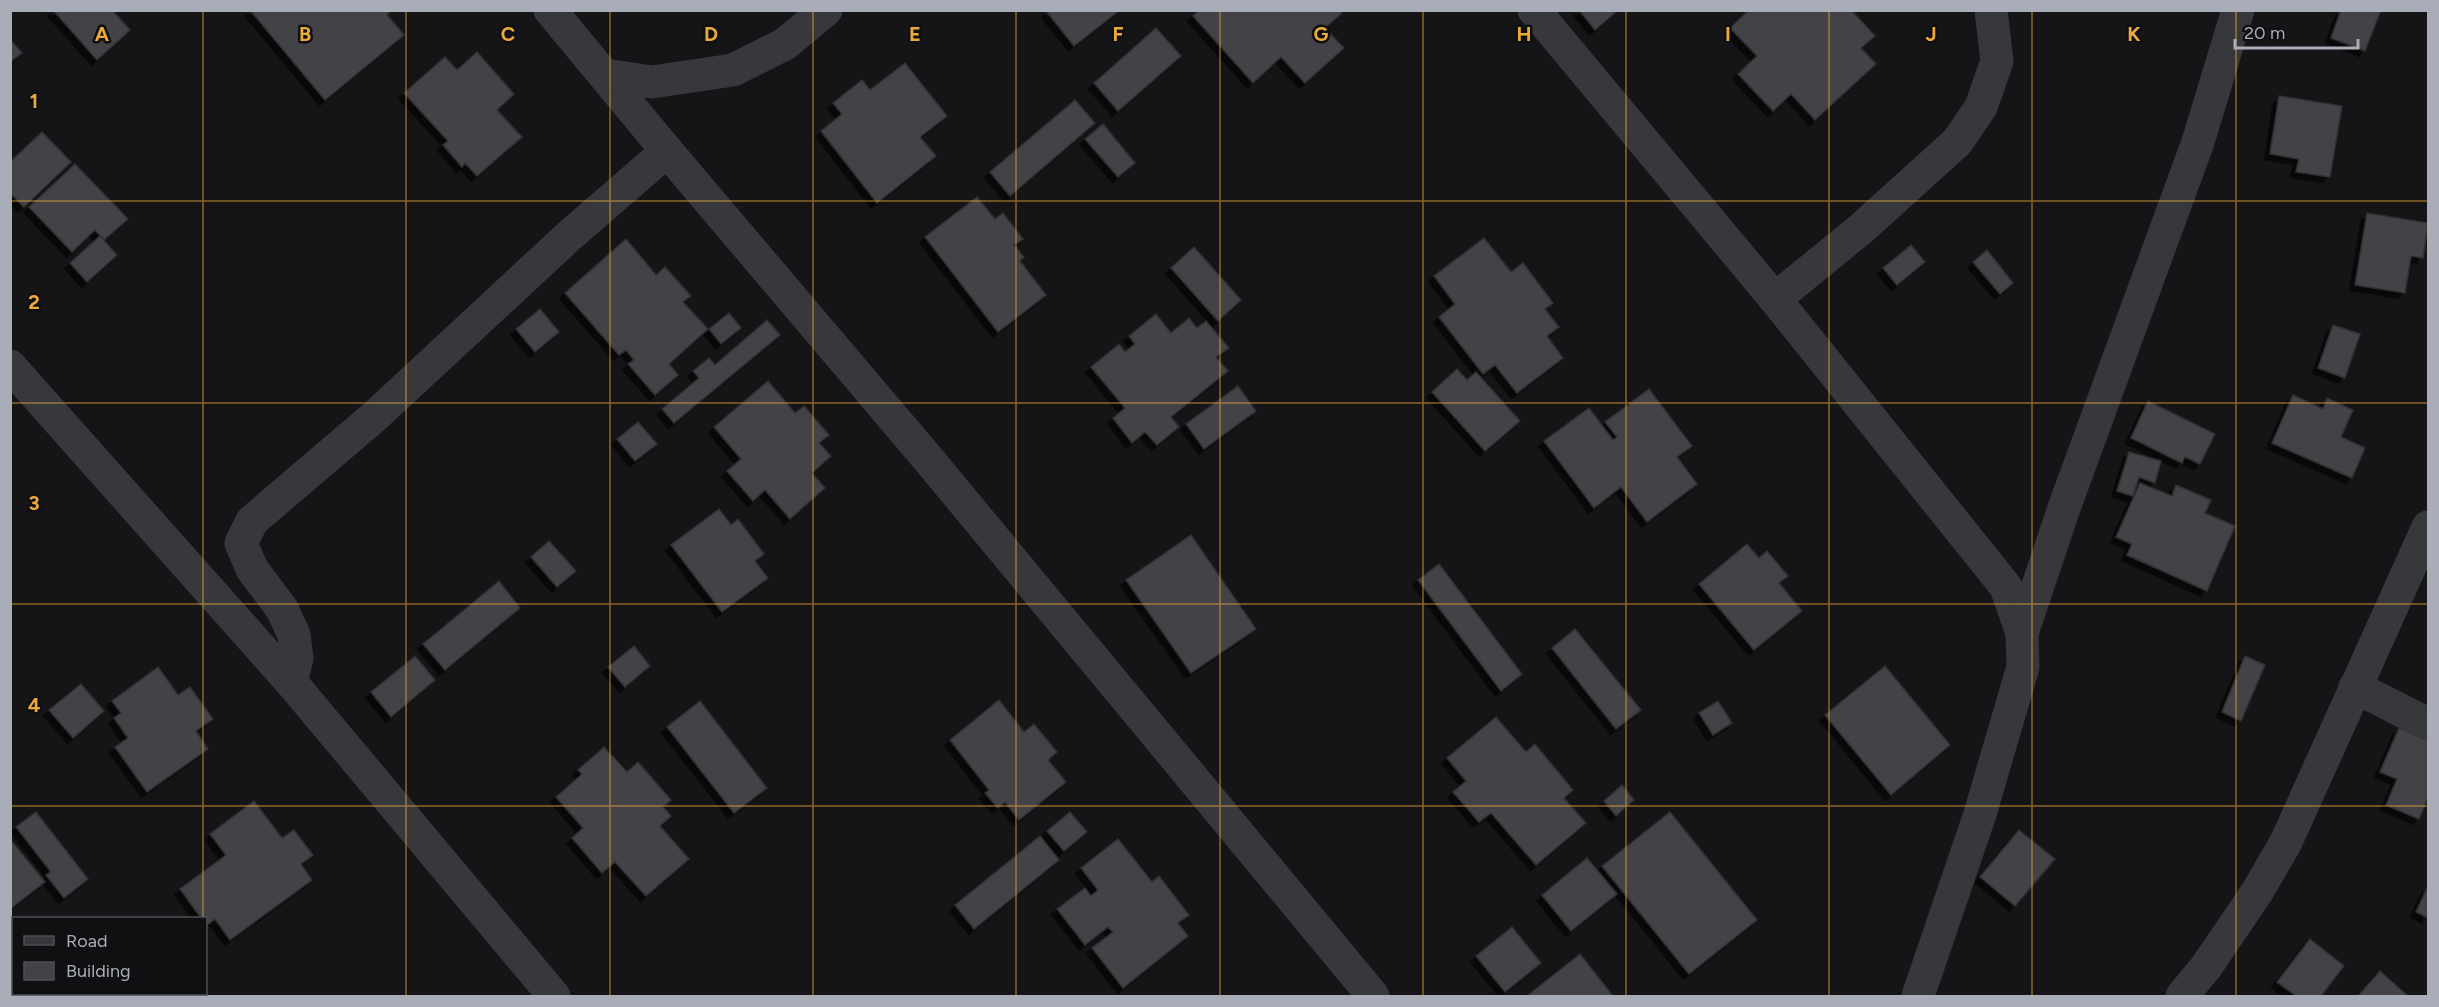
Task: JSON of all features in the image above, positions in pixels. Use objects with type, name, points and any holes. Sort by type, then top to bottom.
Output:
[{"type":"street","points":[[550,10],[929,460],[1373,996]]},
{"type":"street","points":[[605,75],[652,82],[733,70],[785,44],[826,10]]},
{"type":"street","points":[[1534,10],[1775,299],[2006,587],[2022,633],[2023,667],[1980,814],[1918,996]]},
{"type":"street","points":[[1775,299],[1862,228],[1957,141],[1981,107],[1997,61],[1991,10]]},
{"type":"street","points":[[2022,633],[2064,507],[2198,142],[2238,10]]},
{"type":"street","points":[[291,682],[297,658],[294,635],[282,609],[252,569],[241,543],[252,520],[374,417],[569,236],[667,151]]},
{"type":"street","points":[[10,366],[291,682],[554,996]]},
{"type":"street","points":[[2182,996],[2206,967],[2257,892],[2286,842],[2428,527]]},
{"type":"street","points":[[2355,687],[2428,724]]},
{"type":"building","points":[[53,10],[112,10],[130,30],[97,60]]},
{"type":"building","points":[[250,10],[391,10],[387,15],[404,35],[325,100]]},
{"type":"building","points":[[1049,10],[1120,10],[1074,46],[1047,12]]},
{"type":"building","points":[[1199,10],[1340,10],[1342,13],[1325,28],[1344,48],[1305,83],[1281,57],[1253,83],[1193,16]]},
{"type":"building","points":[[1579,10],[1618,10],[1595,30]]},
{"type":"building","points":[[1749,10],[1851,10],[1875,36],[1861,48],[1876,64],[1815,120],[1791,94],[1773,111],[1738,74],[1757,56],[1730,28]]},
{"type":"building","points":[[2341,10],[2381,10],[2365,51],[2331,38]]},
{"type":"building","points":[[1156,28],[1181,56],[1118,111],[1094,83]]},
{"type":"building","points":[[10,39],[22,53],[10,62]]},
{"type":"building","points":[[477,52],[514,94],[497,110],[522,137],[477,176],[465,163],[462,167],[443,145],[448,141],[404,93],[445,57],[457,70]]},
{"type":"building","points":[[905,63],[947,116],[920,137],[936,156],[877,203],[821,131],[842,114],[833,103],[862,80],[870,90]]},
{"type":"building","points":[[2279,96],[2342,106],[2330,177],[2296,172],[2299,159],[2270,154]]},
{"type":"building","points":[[1075,100],[1095,123],[1010,196],[990,172]]},
{"type":"building","points":[[1103,124],[1135,163],[1118,177],[1085,139]]},
{"type":"building","points":[[42,132],[71,162],[24,207],[10,193],[10,162]]},
{"type":"building","points":[[75,164],[128,219],[104,240],[95,230],[72,252],[29,207]]},
{"type":"building","points":[[977,197],[995,219],[1003,213],[1023,239],[1014,245],[1024,257],[1020,261],[1046,295],[998,332],[925,237]]},
{"type":"building","points":[[2367,213],[2428,223],[2423,258],[2411,256],[2405,293],[2355,285]]},
{"type":"building","points":[[100,236],[117,255],[87,282],[70,263]]},
{"type":"building","points":[[1484,238],[1511,272],[1523,263],[1553,303],[1545,309],[1559,327],[1547,336],[1563,358],[1517,393],[1495,365],[1483,374],[1439,317],[1455,304],[1434,276]]},
{"type":"building","points":[[626,239],[656,275],[665,267],[691,296],[683,302],[708,329],[669,364],[678,375],[655,395],[628,364],[634,360],[626,350],[619,355],[565,293]]},
{"type":"building","points":[[1911,245],[1925,262],[1897,285],[1883,268]]},
{"type":"building","points":[[1194,247],[1241,300],[1218,321],[1171,268]]},
{"type":"building","points":[[1987,250],[2013,283],[2000,294],[1973,262]]},
{"type":"building","points":[[540,309],[559,332],[535,352],[516,329]]},
{"type":"building","points":[[729,313],[741,328],[721,344],[709,329]]},
{"type":"building","points":[[1156,314],[1171,333],[1189,318],[1197,328],[1206,321],[1229,348],[1216,357],[1228,371],[1171,417],[1179,427],[1157,445],[1145,432],[1132,443],[1113,418],[1125,408],[1091,367],[1119,344],[1125,352],[1135,344],[1129,336]]},
{"type":"building","points":[[767,320],[780,335],[674,423],[662,409],[699,378],[693,371],[709,358],[715,365]]},
{"type":"building","points":[[2333,325],[2360,334],[2345,378],[2318,368]]},
{"type":"building","points":[[1457,369],[1467,380],[1476,372],[1520,421],[1485,451],[1432,392]]},
{"type":"building","points":[[768,381],[795,413],[804,406],[829,435],[819,443],[831,456],[812,473],[825,488],[790,519],[765,490],[753,501],[727,471],[741,459],[714,427]]},
{"type":"building","points":[[1238,386],[1256,411],[1204,449],[1186,424]]},
{"type":"building","points":[[1649,389],[1692,446],[1677,457],[1697,484],[1647,522],[1621,487],[1594,508],[1544,441],[1589,408],[1613,440],[1617,437],[1605,422]]},
{"type":"building","points":[[2293,395],[2323,409],[2327,398],[2353,410],[2341,437],[2365,448],[2352,478],[2272,443]]},
{"type":"building","points":[[2148,401],[2215,434],[2200,464],[2185,457],[2182,463],[2131,438]]},
{"type":"building","points":[[638,422],[657,444],[635,461],[617,439]]},
{"type":"building","points":[[2129,452],[2161,461],[2155,483],[2139,477],[2133,496],[2117,491]]},
{"type":"building","points":[[2140,483],[2172,496],[2176,485],[2211,500],[2205,513],[2235,526],[2207,591],[2127,555],[2132,544],[2116,537]]},
{"type":"building","points":[[719,509],[731,525],[738,519],[764,554],[755,561],[768,578],[722,612],[671,545]]},
{"type":"building","points":[[1191,535],[1256,629],[1191,673],[1126,580]]},
{"type":"building","points":[[549,541],[576,571],[557,587],[531,557]]},
{"type":"building","points":[[1747,544],[1759,558],[1767,551],[1788,576],[1779,583],[1802,611],[1754,650],[1699,584]]},
{"type":"building","points":[[1439,564],[1522,674],[1501,691],[1418,580]]},
{"type":"building","points":[[499,581],[520,608],[445,670],[423,644]]},
{"type":"building","points":[[1575,629],[1641,710],[1616,729],[1552,648]]},
{"type":"building","points":[[634,646],[650,666],[625,687],[608,667]]},
{"type":"building","points":[[415,656],[435,680],[391,717],[371,692]]},
{"type":"building","points":[[2245,656],[2265,665],[2241,721],[2222,712]]},
{"type":"building","points":[[1885,666],[1950,745],[1891,795],[1825,715]]},
{"type":"building","points":[[158,667],[178,695],[190,687],[213,719],[196,731],[208,749],[147,792],[115,747],[128,738],[114,718],[121,713],[112,701]]},
{"type":"building","points":[[81,684],[104,711],[73,738],[49,710]]},
{"type":"building","points":[[999,700],[1024,732],[1034,724],[1057,752],[1048,760],[1066,782],[1019,820],[1005,802],[998,808],[985,793],[989,790],[950,740]]},
{"type":"building","points":[[700,701],[767,788],[734,813],[667,727]]},
{"type":"building","points":[[1718,701],[1732,723],[1713,735],[1699,713]]},
{"type":"building","points":[[1496,717],[1526,752],[1535,744],[1573,790],[1564,798],[1586,823],[1536,865],[1491,813],[1479,822],[1453,792],[1466,781],[1447,758]]},
{"type":"building","points":[[2399,728],[2428,740],[2428,798],[2419,819],[2386,805],[2397,779],[2380,772]]},
{"type":"building","points":[[604,747],[627,772],[638,762],[671,800],[663,807],[671,816],[660,826],[689,859],[646,896],[615,862],[602,873],[572,838],[583,828],[556,797],[582,774],[578,770]]},
{"type":"building","points":[[1622,785],[1634,800],[1616,816],[1604,801]]},
{"type":"building","points":[[254,801],[282,838],[294,830],[313,855],[301,864],[312,880],[230,940],[215,919],[207,925],[207,917],[200,917],[180,889],[226,855],[210,834]]},
{"type":"building","points":[[36,812],[88,879],[64,898],[46,875],[51,872],[16,827]]},
{"type":"building","points":[[1070,812],[1087,832],[1064,851],[1047,831]]},
{"type":"building","points":[[1670,812],[1757,920],[1689,974],[1602,866]]},
{"type":"building","points":[[2019,830],[2055,859],[2015,906],[1980,877]]},
{"type":"building","points":[[1040,836],[1059,860],[974,929],[955,905]]},
{"type":"building","points":[[10,839],[45,882],[10,909]]},
{"type":"building","points":[[1118,839],[1152,882],[1159,876],[1189,915],[1178,923],[1188,936],[1123,988],[1092,948],[1113,932],[1108,927],[1085,945],[1057,909],[1085,888],[1091,896],[1098,890],[1081,868]]},
{"type":"building","points":[[1587,858],[1617,894],[1571,931],[1542,895]]},
{"type":"building","points":[[2428,886],[2428,918],[2416,912]]},
{"type":"building","points":[[1512,927],[1541,963],[1505,992],[1476,956]]},
{"type":"building","points":[[2310,939],[2344,966],[2321,996],[2296,996],[2277,982]]},
{"type":"building","points":[[1580,954],[1613,996],[1527,996]]},
{"type":"building","points":[[2380,971],[2408,996],[2358,996]]},
{"type":"building","points":[[30,995],[137,996],[31,996]]}]
